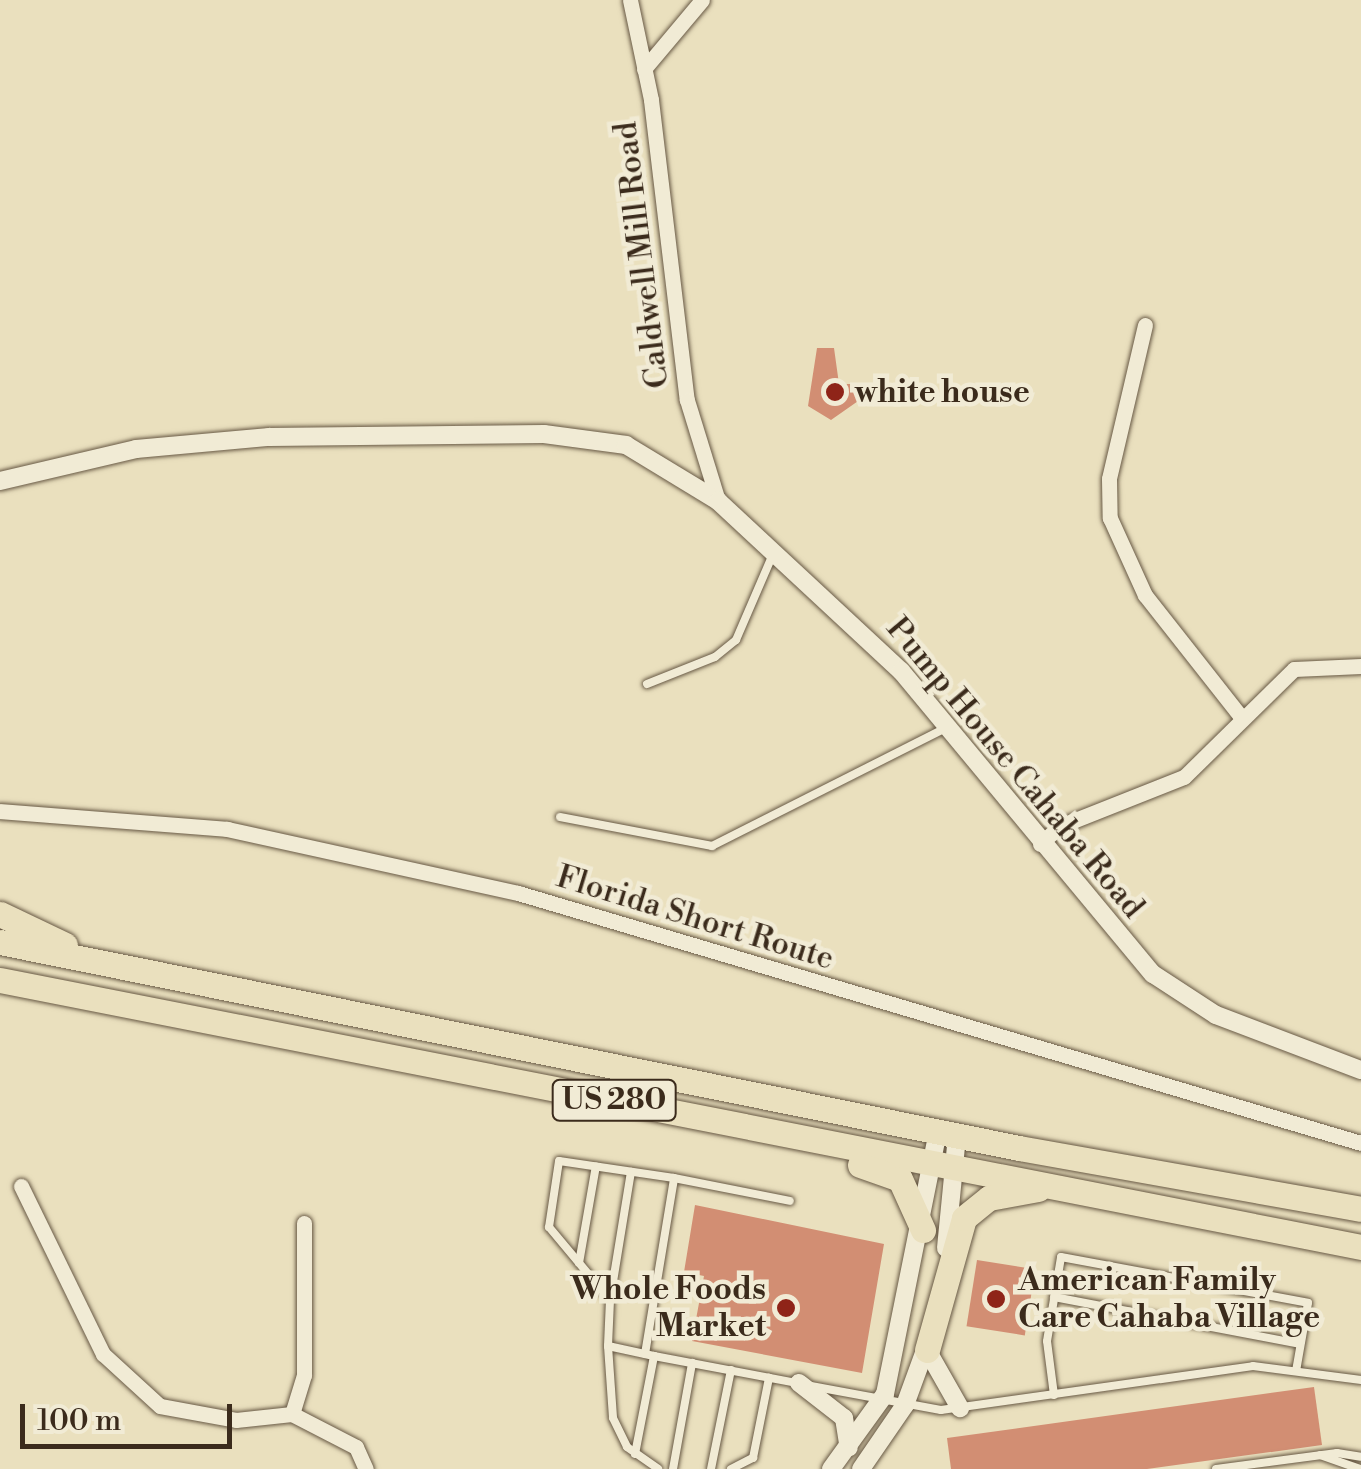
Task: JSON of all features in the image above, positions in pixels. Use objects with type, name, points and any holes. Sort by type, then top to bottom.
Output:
[{"type":"highway","points":[[0,914],[97,960]]},
{"type":"highway","name":"US 280","points":[[0,942],[948,1133],[1361,1208]]},
{"type":"highway","name":"US 280","points":[[0,980],[1361,1247]]},
{"type":"highway","points":[[0,995],[84,996]]},
{"type":"highway","points":[[794,1136],[812,1154],[900,1179],[922,1230]]},
{"type":"highway","points":[[927,1350],[964,1218],[989,1198],[1062,1186]]},
{"type":"highway","points":[[1299,1233],[1326,1256],[1361,1265]]},
{"type":"street","name":"Caldwell Mill Road","points":[[630,0],[644,69],[687,400],[718,501]]},
{"type":"street","points":[[644,69],[702,0]]},
{"type":"street","points":[[1145,325],[1109,479],[1110,518],[1145,595],[1241,717]]},
{"type":"street","name":"Pump House Cahaba Road","points":[[0,481],[166,445],[544,434],[626,445],[718,501],[776,550],[901,672],[1040,844],[1152,974],[1185,997],[1361,1070]]},
{"type":"street","points":[[1040,844],[1060,826],[1184,777],[1294,669],[1361,666]]},
{"type":"street","name":"Florida Short Route","points":[[0,812],[228,828],[426,871],[1361,1143]]},
{"type":"street","points":[[864,1468],[905,1404],[927,1350],[948,1133]]},
{"type":"street","points":[[831,1469],[847,1454],[882,1399],[922,1230],[944,1167]]},
{"type":"street","points":[[21,1186],[70,1296],[126,1378],[160,1406],[200,1418],[292,1414],[356,1447],[366,1469]]},
{"type":"street","points":[[292,1414],[305,1359],[304,1222]]},
{"type":"street","points":[[927,1350],[960,1408]]},
{"type":"street","points":[[799,1383],[844,1418],[852,1434],[847,1454]]},
{"type":"lane","points":[[647,684],[714,657],[736,640],[776,550]]},
{"type":"lane","points":[[560,817],[712,846],[946,728]]},
{"type":"lane","points":[[610,1300],[549,1228],[559,1161],[790,1201]]},
{"type":"lane","points":[[579,1263],[596,1166]]},
{"type":"lane","points":[[631,1172],[610,1300],[608,1346],[613,1418],[635,1455],[658,1469]]},
{"type":"lane","points":[[635,1455],[674,1178]]},
{"type":"lane","points":[[1054,1396],[1047,1355],[1061,1257],[1308,1303],[1296,1371]]},
{"type":"lane","points":[[1054,1297],[1300,1344]]},
{"type":"lane","points":[[608,1346],[905,1404],[960,1408],[1253,1366],[1361,1380]]},
{"type":"lane","points":[[673,1469],[692,1363]]},
{"type":"lane","points":[[711,1469],[731,1370]]},
{"type":"lane","points":[[731,1469],[753,1458],[769,1378]]},
{"type":"lane","points":[[1320,1455],[1360,1469]]},
{"type":"lane","points":[[1216,1469],[1320,1455],[1361,1457]]},
{"type":"building","name":"white house","points":[[817,348],[834,348],[839,384],[859,384],[861,399],[831,420],[808,406]]},
{"type":"building","name":"Whole Foods Market","points":[[695,1205],[884,1244],[862,1373],[692,1341],[704,1276],[684,1272]]},
{"type":"building","points":[[977,1260],[1035,1269],[1025,1335],[967,1326]]},
{"type":"building","points":[[1314,1387],[1322,1445],[1147,1469],[951,1469],[947,1438]]},
{"type":"place","name":"white house","points":[[835,392]]},
{"type":"place","name":"American Family Care Cahaba Village","points":[[996,1299]]},
{"type":"place","name":"Whole Foods Market","points":[[786,1308]]}]
